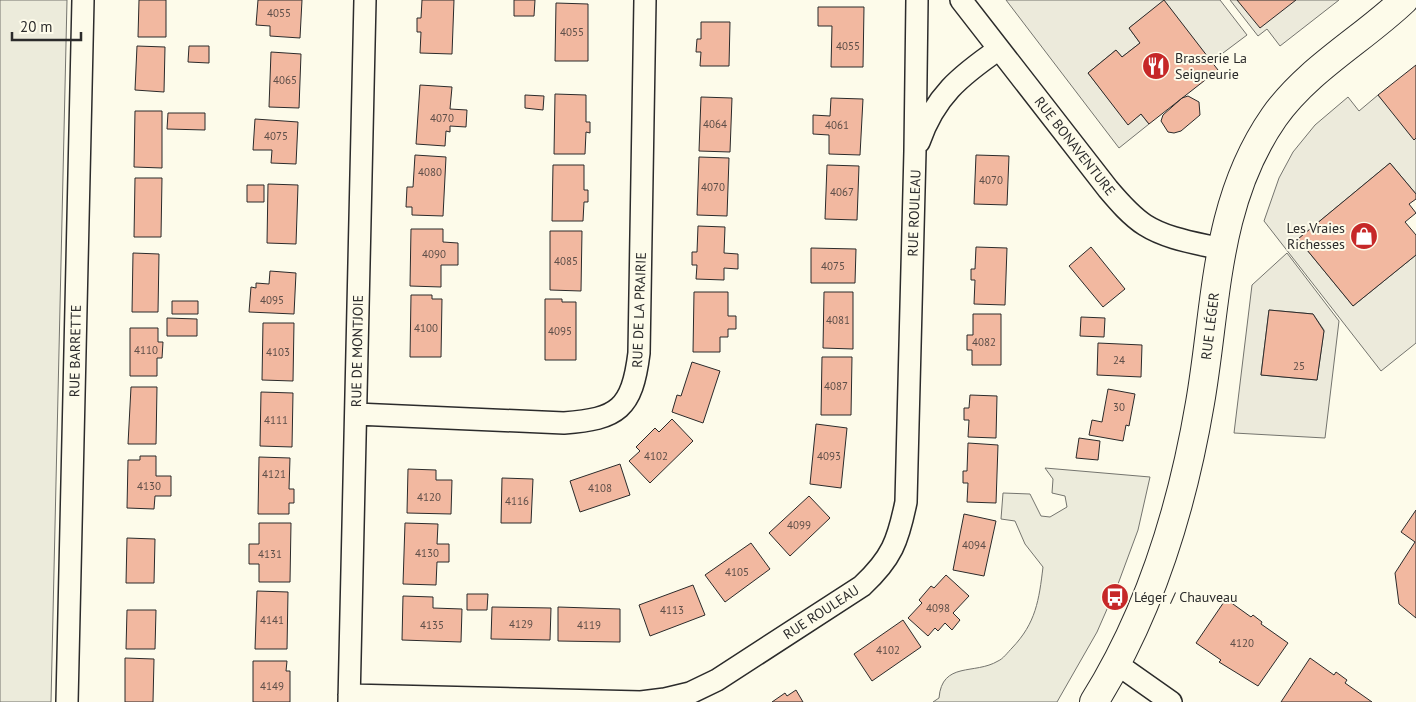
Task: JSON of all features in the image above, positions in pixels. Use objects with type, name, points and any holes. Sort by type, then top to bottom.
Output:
[{"type":"street","name":"RUE BARRETTE","points":[[67,702],[83,0]]},
{"type":"street","name":"RUE DE MONTJOIE","points":[[349,698],[366,0]]},
{"type":"street","name":"RUE DE LA PRAIRIE","points":[[356,414],[564,423],[589,421],[611,415],[627,400],[636,380],[639,353],[645,0]]},
{"type":"street","name":"RUE ROULEAU","points":[[349,698],[640,702],[665,699],[690,692],[717,680],[862,586],[880,569],[891,552],[900,530],[906,502],[915,152],[916,0]]},
{"type":"street","name":"RUE BONAVENTURE","points":[[961,0],[1108,189],[1134,216],[1146,226],[1160,232],[1220,249]]},
{"type":"street","name":"RUE LÉGER","points":[[1094,702],[1117,664],[1151,591],[1181,497],[1201,401],[1220,249],[1239,182],[1256,147],[1274,117],[1315,73],[1404,0]]},
{"type":"street","name":"RUE ROULEAU","points":[[915,152],[924,127],[944,93],[971,68],[999,49]]},
{"type":"street","points":[[1117,664],[1171,702]]},
{"type":"shaded area","points":[[0,0],[67,0],[51,702],[0,702]]},
{"type":"shaded area","points":[[1006,0],[1220,0],[1247,35],[1211,62],[1164,1],[1129,28],[1140,43],[1122,57],[1116,50],[1088,73],[1128,124],[1141,114],[1149,124],[1119,148]]},
{"type":"shaded area","points":[[1230,0],[1339,0],[1280,46],[1267,29],[1258,36]]},
{"type":"shaded area","points":[[1378,95],[1416,138],[1416,194],[1390,163],[1298,239],[1353,306],[1416,255],[1416,343],[1381,371],[1264,221],[1279,178],[1293,152],[1315,125],[1348,97],[1359,111]]},
{"type":"shaded area","points":[[1287,253],[1339,321],[1325,438],[1234,433],[1252,285]],"holes":[[[1269,310],[1313,314],[1324,330],[1317,380],[1261,375]]]},
{"type":"shaded area","points":[[1045,468],[1150,477],[1138,530],[1118,584],[1097,632],[1057,702],[933,702],[939,698],[941,686],[946,679],[953,674],[989,665],[1002,659],[1020,639],[1031,620],[1038,601],[1043,567],[1025,544],[1015,521],[1001,519],[1003,493],[1030,494],[1041,516],[1050,517],[1067,507],[1065,496],[1052,493],[1053,479]]},
{"type":"building","points":[[139,0],[166,0],[166,37],[138,37]]},
{"type":"building","points":[[258,0],[302,0],[300,38],[270,36],[270,26],[256,25]]},
{"type":"building","points":[[422,0],[454,0],[452,54],[420,53],[421,32],[417,32],[417,18],[421,18]]},
{"type":"building","points":[[514,0],[535,0],[534,16],[514,16]]},
{"type":"building","name":"Brasserie La Seigneurie","points":[[1164,0],[1218,70],[1149,124],[1141,114],[1128,125],[1088,73],[1116,50],[1122,57],[1140,43],[1129,28]]},
{"type":"building","points":[[1237,0],[1296,0],[1260,28]]},
{"type":"building","points":[[556,3],[588,4],[588,61],[555,61]]},
{"type":"building","points":[[818,7],[864,7],[863,67],[831,67],[832,26],[818,26]]},
{"type":"building","points":[[701,22],[730,22],[729,66],[700,66],[701,52],[696,52],[697,39],[701,39]]},
{"type":"building","points":[[137,46],[165,47],[164,92],[135,90]]},
{"type":"building","points":[[189,46],[209,46],[209,63],[188,62]]},
{"type":"building","points":[[271,52],[301,54],[299,108],[269,107]]},
{"type":"building","points":[[1416,65],[1416,138],[1414,140],[1378,95]]},
{"type":"building","points":[[420,85],[452,87],[450,109],[467,110],[466,127],[450,126],[450,132],[446,131],[445,146],[416,144]]},
{"type":"building","points":[[555,94],[586,95],[586,122],[590,122],[590,133],[586,132],[585,154],[554,154]]},
{"type":"building","points":[[525,95],[544,96],[543,110],[525,108]]},
{"type":"building","points":[[1188,96],[1199,102],[1200,115],[1181,131],[1168,132],[1161,121],[1163,115],[1182,98]]},
{"type":"building","points":[[701,97],[732,98],[730,152],[699,151]]},
{"type":"building","points":[[831,98],[863,99],[860,155],[829,154],[829,135],[813,134],[813,115],[830,116]]},
{"type":"building","points":[[135,111],[162,111],[162,168],[134,167]]},
{"type":"building","points":[[168,113],[205,113],[205,130],[167,129]]},
{"type":"building","points":[[255,119],[298,122],[296,164],[271,163],[272,150],[253,150]]},
{"type":"building","points":[[415,155],[446,157],[443,216],[412,215],[412,207],[406,207],[407,187],[413,187]]},
{"type":"building","points":[[976,155],[1009,156],[1007,205],[974,204]]},
{"type":"building","points":[[699,157],[729,158],[727,216],[697,215]]},
{"type":"building","points":[[1390,163],[1416,194],[1416,199],[1409,204],[1416,213],[1405,222],[1416,235],[1416,255],[1353,306],[1298,239]]},
{"type":"building","points":[[553,165],[584,165],[584,190],[588,190],[588,202],[584,202],[583,221],[552,221]]},
{"type":"building","points":[[827,165],[859,166],[857,220],[825,219]]},
{"type":"building","points":[[135,178],[162,178],[161,237],[134,237]]},
{"type":"building","points":[[268,184],[298,185],[296,244],[267,243]]},
{"type":"building","points":[[247,185],[264,185],[264,202],[247,202]]},
{"type":"building","points":[[698,226],[725,227],[724,253],[738,254],[738,269],[724,268],[724,280],[696,279],[697,265],[692,265],[692,252],[697,252]]},
{"type":"building","points":[[411,229],[443,229],[443,242],[458,243],[458,265],[441,265],[441,287],[410,286]]},
{"type":"building","points":[[550,231],[582,231],[581,291],[550,290]]},
{"type":"building","points":[[976,247],[1007,248],[1005,305],[974,304],[975,280],[971,280],[971,269],[975,269]]},
{"type":"building","points":[[1091,247],[1125,289],[1103,307],[1069,266]]},
{"type":"building","points":[[811,248],[856,249],[855,283],[811,283]]},
{"type":"building","points":[[133,253],[159,254],[158,312],[132,312]]},
{"type":"building","points":[[270,271],[296,273],[294,314],[249,312],[251,287],[256,288],[256,283],[269,284]]},
{"type":"building","points":[[694,292],[728,292],[728,316],[736,316],[736,329],[728,329],[728,337],[720,337],[720,352],[693,352]]},
{"type":"building","points":[[824,292],[853,292],[853,349],[823,348]]},
{"type":"building","points":[[411,295],[432,295],[432,299],[442,299],[441,357],[410,357]]},
{"type":"building","points":[[545,299],[562,299],[562,302],[576,302],[576,360],[545,360]]},
{"type":"building","points":[[172,301],[198,301],[198,314],[172,314]]},
{"type":"building","points":[[1269,310],[1313,314],[1324,331],[1317,380],[1261,375]]},
{"type":"building","points":[[973,314],[1001,314],[1001,365],[972,365],[972,350],[967,350],[967,335],[973,335]]},
{"type":"building","points":[[1081,317],[1105,318],[1104,337],[1080,336]]},
{"type":"building","points":[[167,318],[197,319],[197,336],[167,336]]},
{"type":"building","points":[[263,323],[294,323],[293,381],[262,380]]},
{"type":"building","points":[[130,328],[158,328],[158,342],[163,342],[162,358],[157,358],[157,376],[130,376]]},
{"type":"building","points":[[1098,343],[1142,345],[1141,377],[1097,375]]},
{"type":"building","points":[[822,357],[852,357],[851,415],[821,415]]},
{"type":"building","points":[[692,362],[720,371],[703,423],[672,412],[677,395],[681,396]]},
{"type":"building","points":[[131,387],[157,387],[156,444],[128,444]]},
{"type":"building","points":[[1108,389],[1135,394],[1129,426],[1126,425],[1123,441],[1089,435],[1092,420],[1102,422]]},
{"type":"building","points":[[261,392],[293,393],[292,447],[260,446]]},
{"type":"building","points":[[970,395],[997,396],[996,438],[968,437],[969,420],[964,420],[964,408],[969,408]]},
{"type":"building","points":[[672,419],[693,441],[650,483],[629,461],[640,451],[636,447],[655,428],[659,432]]},
{"type":"building","points":[[816,424],[847,428],[841,488],[810,484]]},
{"type":"building","points":[[1079,438],[1100,441],[1098,460],[1076,458]]},
{"type":"building","points":[[968,443],[998,445],[996,503],[967,502],[968,483],[963,483],[963,471],[967,471]]},
{"type":"building","points":[[140,456],[156,456],[156,476],[171,476],[171,496],[155,496],[154,509],[127,508],[128,460],[140,460]]},
{"type":"building","points":[[259,457],[290,458],[289,489],[294,489],[294,503],[289,503],[289,514],[258,514]]},
{"type":"building","points":[[620,464],[630,495],[580,512],[570,481]]},
{"type":"building","points":[[408,469],[436,470],[436,480],[452,480],[451,514],[407,513]]},
{"type":"building","points":[[502,478],[533,479],[531,523],[501,523]]},
{"type":"building","points":[[809,496],[830,518],[790,556],[769,533]]},
{"type":"building","points":[[1416,510],[1416,618],[1399,604],[1395,573],[1415,542],[1401,532]]},
{"type":"building","points":[[964,514],[996,521],[984,576],[953,570]]},
{"type":"building","points":[[259,523],[291,523],[290,582],[259,582],[259,564],[249,564],[249,544],[259,544]]},
{"type":"building","points":[[405,523],[438,524],[437,544],[449,544],[449,562],[437,562],[436,585],[403,584]]},
{"type":"building","points":[[127,538],[155,539],[154,583],[126,583]]},
{"type":"building","points":[[751,543],[770,569],[725,602],[705,575]]},
{"type":"building","points":[[946,575],[969,596],[953,613],[960,620],[952,630],[945,623],[938,631],[935,628],[928,636],[908,618],[922,603],[919,600],[931,586],[934,588]]},
{"type":"building","points":[[693,585],[705,615],[650,636],[639,605]]},
{"type":"building","points":[[257,591],[288,592],[287,649],[255,649]]},
{"type":"building","points":[[467,594],[488,594],[487,610],[467,610]]},
{"type":"building","points":[[403,596],[433,597],[433,608],[462,609],[461,642],[402,640]]},
{"type":"building","points":[[1226,599],[1251,617],[1253,615],[1262,622],[1261,624],[1288,643],[1258,686],[1219,662],[1221,660],[1196,643]]},
{"type":"building","points":[[492,607],[551,608],[550,640],[491,639]]},
{"type":"building","points":[[558,607],[620,609],[620,642],[558,641]]},
{"type":"building","points":[[127,610],[156,610],[155,649],[126,649]]},
{"type":"building","points":[[903,620],[921,647],[872,681],[854,654]]},
{"type":"building","points":[[125,658],[154,659],[153,702],[125,702]]},
{"type":"building","points":[[1310,658],[1334,675],[1336,672],[1347,680],[1345,683],[1372,702],[1281,702]]},
{"type":"building","points":[[253,661],[287,661],[286,671],[290,671],[290,702],[253,702]]},
{"type":"building","points":[[796,690],[803,702],[772,702],[785,693],[787,696]]},
{"type":"place","name":"Brasserie La Seigneurie","points":[[1156,66]]},
{"type":"place","name":"Les Vraies Richesses","points":[[1364,236]]},
{"type":"place","name":"Léger / Chauveau","points":[[1115,597]]}]
